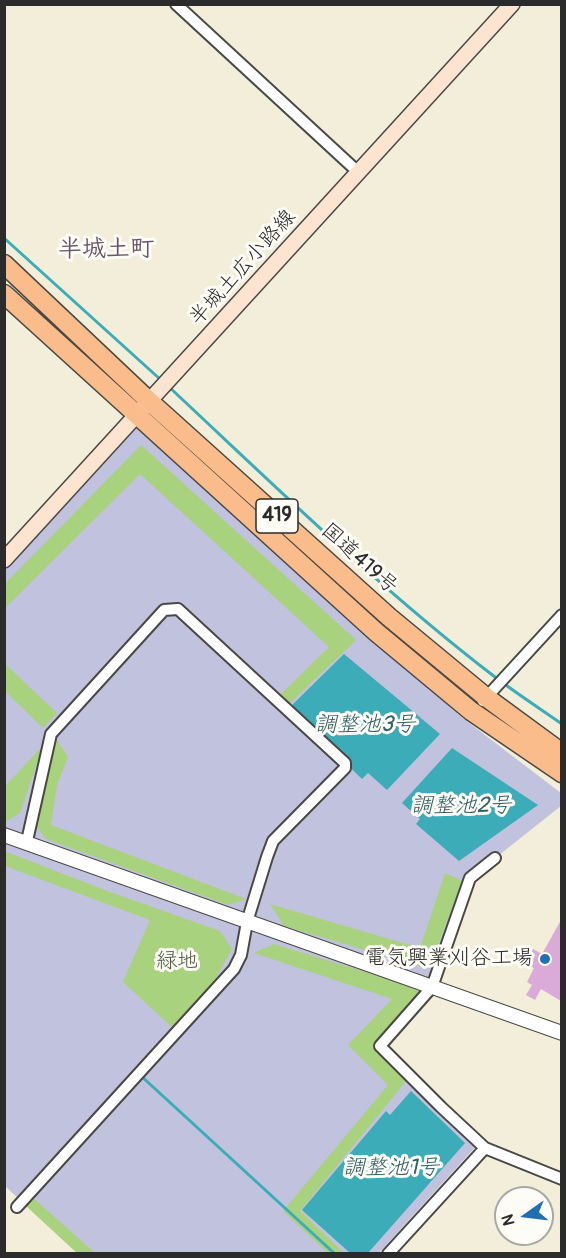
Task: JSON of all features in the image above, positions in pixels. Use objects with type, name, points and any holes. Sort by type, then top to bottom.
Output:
[{"type":"highway","name":"国道419号","points":[[4,264],[154,396],[389,617],[487,698],[561,753]]},
{"type":"highway","name":"国道419号","points":[[4,294],[154,396],[376,632],[471,711],[561,773]]},
{"type":"main road","name":"半城土広小路線","points":[[4,560],[512,4]]},
{"type":"street","points":[[176,4],[358,172]]},
{"type":"street","points":[[17,1207],[234,969],[241,955],[247,922],[273,841],[345,768],[345,763],[178,609],[164,610],[51,734],[27,841]]},
{"type":"street","points":[[471,711],[487,698],[561,615]]},
{"type":"street","points":[[4,835],[27,841],[561,1033]]},
{"type":"street","points":[[495,858],[470,878],[432,987],[380,1046],[485,1148],[561,1179]]},
{"type":"street","points":[[388,1254],[485,1148]]},
{"type":"shaded area","points":[[137,422],[460,716],[561,793],[561,806],[470,878],[432,987],[380,1046],[478,1144],[379,1253],[77,1253],[5,1186],[5,566]]},
{"type":"green space","points":[[141,445],[356,640],[288,705],[279,696],[329,647],[140,474],[5,608],[5,584]]},
{"type":"green space","points":[[5,664],[57,713],[43,728],[5,691]]},
{"type":"green space","name":"緑地","points":[[57,740],[68,757],[57,785],[51,825],[246,899],[228,905],[46,839],[36,826],[44,779]]},
{"type":"green space","points":[[43,746],[20,813],[5,822],[4,787]]},
{"type":"green space","name":"緑地","points":[[4,851],[220,931],[232,949],[210,989],[173,1028],[123,982],[150,920],[5,866]]},
{"type":"green space","points":[[445,873],[462,881],[429,969],[284,926],[270,904],[420,948]]},
{"type":"green space","name":"緑地","points":[[274,944],[424,990],[373,1047],[407,1080],[300,1211],[344,1253],[328,1253],[283,1211],[388,1085],[348,1045],[392,999],[254,953]]},
{"type":"green space","points":[[32,1197],[95,1253],[77,1253],[26,1206]]},
{"type":"water","name":"調整池3号","points":[[344,654],[440,734],[387,790],[368,773],[362,779],[289,708]]},
{"type":"water","name":"調整池2号","points":[[452,748],[538,805],[459,861],[416,824],[420,819],[402,803]]},
{"type":"water","name":"調整池1号","points":[[411,1091],[465,1143],[368,1253],[350,1253],[302,1210],[386,1111],[390,1115]]},
{"type":"building","name":"電気興業刈谷工場","points":[[561,920],[561,1001],[541,989],[535,1000],[526,995],[532,985],[527,982],[534,968],[525,963],[533,949],[542,954]]},
{"type":"waterway","points":[[4,238],[161,380]]},
{"type":"waterway","points":[[168,386],[410,608],[495,677],[562,724]]},
{"type":"waterway","points":[[140,1075],[335,1254]]},
{"type":"place","name":"電気興業刈谷工場","points":[[545,959]]},
{"type":"district","name":"半城土町","points":[[106,250]]}]
